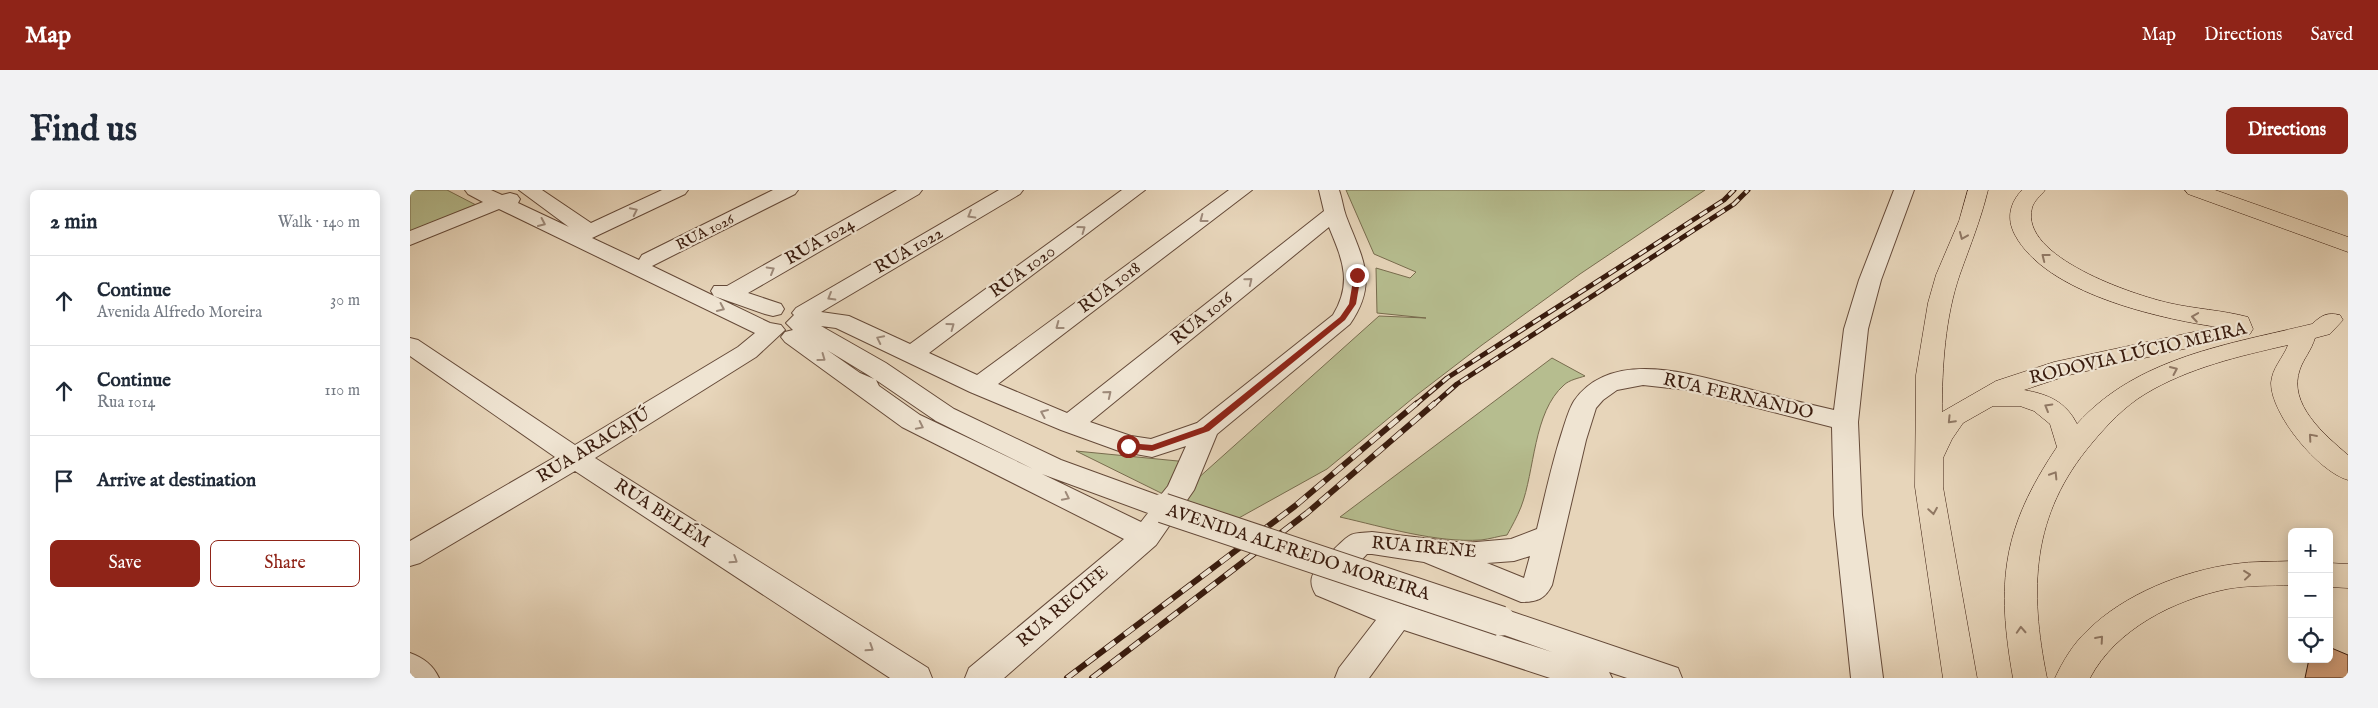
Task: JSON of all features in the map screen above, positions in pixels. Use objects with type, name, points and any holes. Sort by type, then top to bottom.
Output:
[{"type":"highway","points":[[1928,462],[1929,375],[1935,328],[1948,275],[1970,221],[1978,190]]},
{"type":"highway","points":[[2035,190],[2027,196],[2021,207],[2019,217],[2022,228],[2038,251],[2076,277],[2101,290],[2152,307],[2192,316],[2260,325]]},
{"type":"highway","points":[[2195,190],[2348,244]]},
{"type":"highway","points":[[2230,190],[2348,244]]},
{"type":"highway","points":[[2254,190],[2348,230]]},
{"type":"highway","name":"RODOVIA LÚCIO MEIRA","points":[[1960,678],[1929,487],[1928,462],[1938,436],[1953,416],[2005,387],[2063,368],[2303,317],[2340,319]]},
{"type":"highway","name":"RODOVIA LÚCIO MEIRA","points":[[2030,678],[2021,642],[2019,597],[2022,554],[2038,499],[2071,447],[2107,411],[2136,388],[2214,354],[2321,329],[2340,319]]},
{"type":"highway","points":[[2304,333],[2297,353],[2287,369],[2285,386],[2288,401],[2312,438],[2348,470]]},
{"type":"highway","points":[[1984,397],[2023,398],[2048,406],[2060,416],[2067,427],[2071,447]]},
{"type":"highway","points":[[2072,678],[2102,635],[2126,617],[2156,601],[2203,583],[2227,577],[2288,573]]},
{"type":"highway","points":[[2333,575],[2348,576]]},
{"type":"street","name":"AVENIDA ALFREDO MOREIRA","points":[[476,190],[498,202],[785,321],[851,379],[911,421],[1146,537]]},
{"type":"street","points":[[590,232],[678,190]]},
{"type":"street","name":"RUA 1026","points":[[650,260],[788,190]]},
{"type":"street","name":"RUA 1024","points":[[729,294],[912,190]]},
{"type":"street","name":"RUA 1022","points":[[785,321],[1014,190]]},
{"type":"street","name":"RUA 1020","points":[[912,354],[1135,190]]},
{"type":"street","name":"RUA 1018","points":[[978,386],[1242,190]]},
{"type":"street","points":[[1867,678],[1848,515],[1845,422],[1856,329],[1870,280],[1904,190]]},
{"type":"street","name":"AVENIDA ALFREDO MOREIRA","points":[[533,191],[590,232],[785,321],[878,369],[941,413]]},
{"type":"street","points":[[410,239],[498,202],[533,191]]},
{"type":"street","points":[[1206,429],[1342,319],[1353,304],[1357,275],[1332,201]]},
{"type":"street","name":"RUA 1016","points":[[1070,424],[1332,201]]},
{"type":"street","name":"AVENIDA ALFREDO MOREIRA","points":[[785,321],[841,321],[978,386],[1128,446],[1152,448],[1206,429]]},
{"type":"street","name":"RUA ARACAJÚ","points":[[410,555],[575,458],[747,352],[785,321]]},
{"type":"street","name":"RUA BELÉM","points":[[410,345],[575,458],[916,678]]},
{"type":"street","name":"RUA FERNANDO","points":[[1428,551],[1521,590],[1532,590],[1537,585],[1548,536],[1584,406],[1594,394],[1608,384],[1624,379],[1643,377],[1688,382],[1845,422]]},
{"type":"street","name":"AVENIDA ALFREDO MOREIRA","points":[[851,379],[941,413],[1051,466],[1103,487],[1666,678]]},
{"type":"street","name":"RUA RECIFE","points":[[981,678],[1146,537],[1180,490],[1206,429]]},
{"type":"street","name":"RUA IRENE","points":[[1398,615],[1327,587],[1327,577],[1359,544],[1372,543],[1465,554],[1492,553],[1514,550],[1548,536]]},
{"type":"street","points":[[1351,678],[1398,615],[1578,674],[1596,678]]},
{"type":"street","points":[[410,667],[423,678]]},
{"type":"green space","points":[[410,190],[447,190],[476,205],[410,232]]},
{"type":"green space","points":[[1346,190],[1705,190],[1580,274],[1482,345],[1418,394],[1327,469],[1237,519],[1177,497],[1379,316],[1426,318],[1377,313],[1376,268],[1410,278],[1416,272],[1374,254]]},
{"type":"green space","points":[[1552,358],[1585,376],[1571,380],[1564,385],[1546,410],[1540,426],[1526,493],[1507,535],[1481,540],[1446,539],[1428,537],[1340,517]]},
{"type":"green space","points":[[1076,451],[1188,462],[1163,494]]},
{"type":"building","points":[[2333,649],[2348,655],[2348,678],[2305,678],[2308,663],[2333,663]]},
{"type":"railway","points":[[1415,405],[1447,378],[1724,200],[1734,190]]},
{"type":"railway","points":[[1433,405],[1457,384],[1734,204],[1748,190]]},
{"type":"railway","points":[[1067,678],[1295,506],[1417,403]]},
{"type":"railway","points":[[1092,678],[1307,513],[1435,403]]},
{"type":"route","points":[[1128,446],[1152,448],[1206,429],[1342,319],[1353,304],[1357,275]]}]
